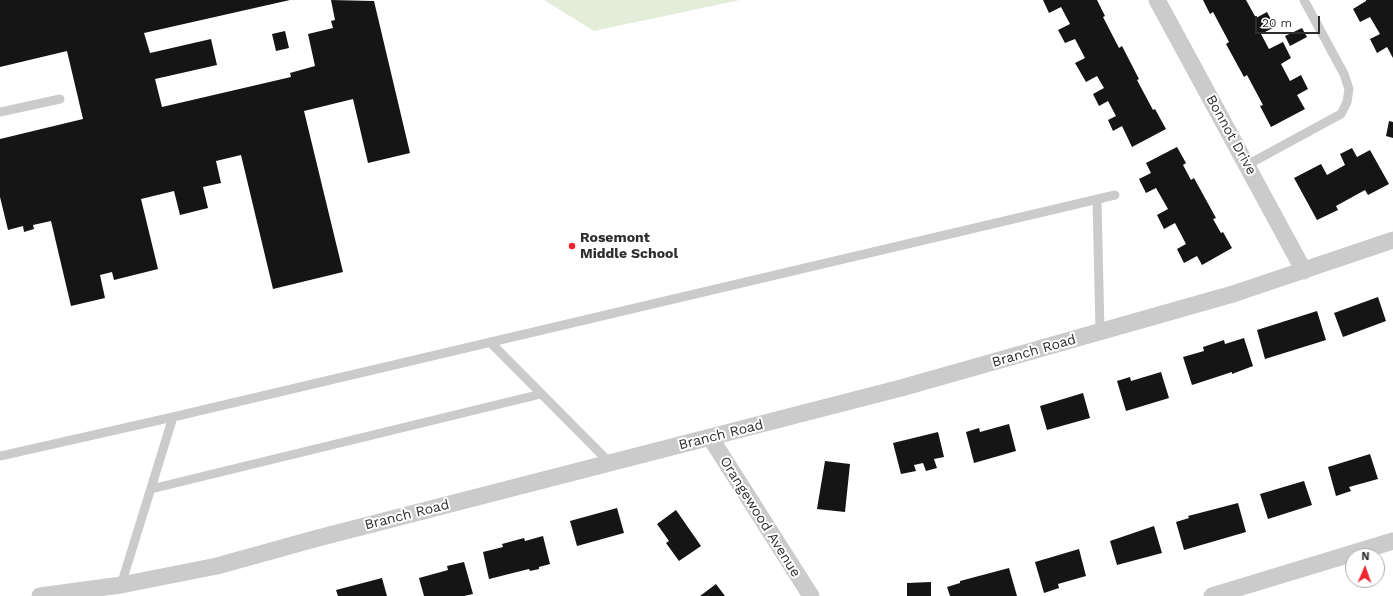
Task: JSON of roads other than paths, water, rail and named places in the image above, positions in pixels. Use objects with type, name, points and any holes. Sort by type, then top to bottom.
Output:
[{"type":"street","name":"Bonnot Drive","points":[[1157,0],[1304,271]]},
{"type":"street","name":"Branch Road","points":[[40,596],[121,585],[217,566],[318,538],[902,388],[1233,294],[1393,240]]},
{"type":"street","name":"Orangewood Avenue","points":[[710,437],[811,596]]},
{"type":"street","points":[[1212,596],[1393,541]]},
{"type":"lane","points":[[1247,165],[1341,114],[1347,102],[1348,89],[1344,74],[1304,0]]},
{"type":"lane","points":[[0,112],[60,99]]},
{"type":"lane","points":[[0,456],[173,417],[1114,195]]},
{"type":"lane","points":[[1097,199],[1100,332]]},
{"type":"lane","points":[[490,342],[610,463]]},
{"type":"lane","points":[[151,488],[541,394]]},
{"type":"lane","points":[[121,585],[173,417]]},
{"type":"place","name":"Rosemont Middle School","points":[[572,246]]}]
